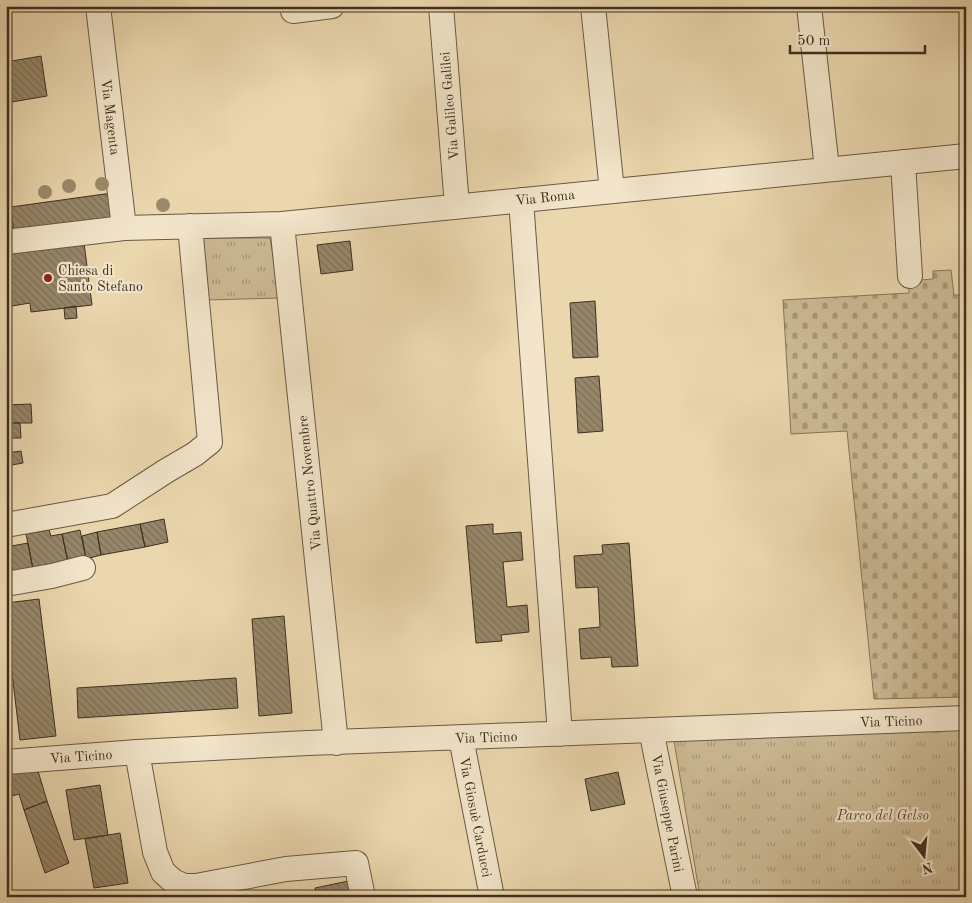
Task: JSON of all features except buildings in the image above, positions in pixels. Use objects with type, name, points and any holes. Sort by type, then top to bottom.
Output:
[{"type":"street","name":"Via Magenta","points":[[98,6],[124,228]]},
{"type":"street","points":[[292,6],[293,11],[332,6]]},
{"type":"street","name":"Via Galileo Galilei","points":[[441,6],[457,206]]},
{"type":"street","points":[[593,6],[612,191]]},
{"type":"street","points":[[809,6],[827,170]]},
{"type":"street","name":"Via Roma","points":[[6,242],[124,228],[282,224],[966,156]]},
{"type":"street","points":[[903,162],[910,276]]},
{"type":"street","points":[[521,200],[560,734]]},
{"type":"street","name":"Via Quattro Novembre","points":[[282,224],[336,742]]},
{"type":"street","points":[[6,525],[112,506],[195,454],[210,442],[190,226]]},
{"type":"street","points":[[6,584],[52,576],[83,568]]},
{"type":"street","name":"Via Ticino","points":[[6,762],[137,752],[336,742],[966,718]]},
{"type":"street","name":"Via Giuseppe Parini","points":[[651,730],[684,897]]},
{"type":"street","name":"Via Giosuè Carducci","points":[[461,738],[492,897]]},
{"type":"street","points":[[137,752],[155,852],[163,872],[173,881],[184,886],[196,886],[286,869],[356,863],[363,897]]},
{"type":"green space","points":[[202,238],[270,238],[280,298],[206,300]]},
{"type":"green space","points":[[951,270],[954,295],[966,295],[966,697],[874,699],[847,431],[791,434],[783,300],[909,293],[909,281],[933,279],[933,271]]},
{"type":"green space","name":"Parco del Gelso","points":[[966,729],[966,897],[700,897],[674,741]]},
{"type":"place","name":"Chiesa di Santo Stefano","points":[[48,278]]}]
